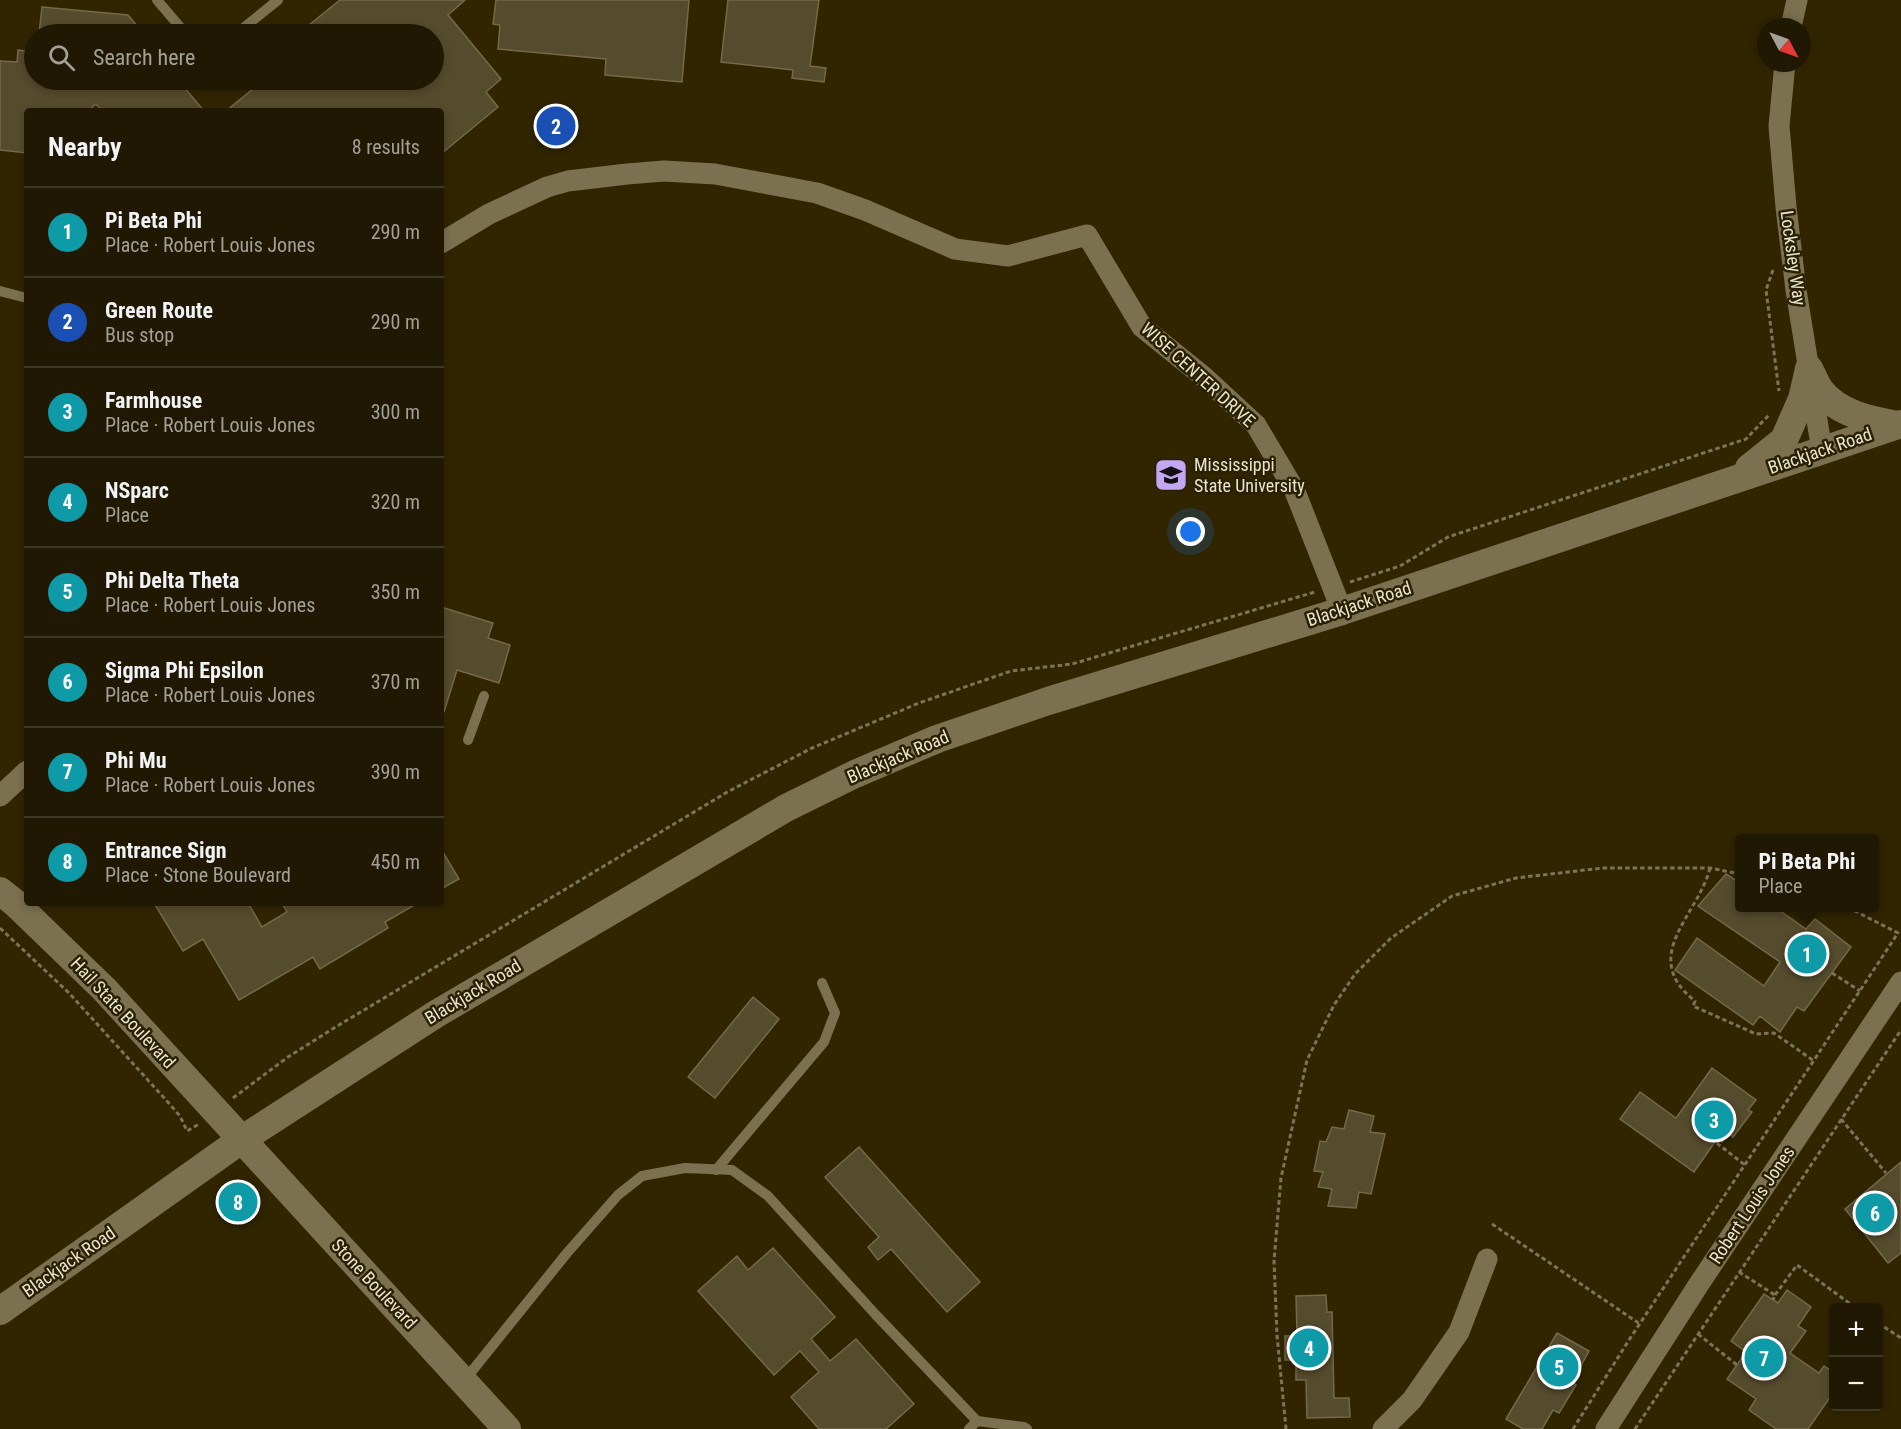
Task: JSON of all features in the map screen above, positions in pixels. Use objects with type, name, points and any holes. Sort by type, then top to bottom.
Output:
[{"type":"street","points":[[1793,18],[1797,0]]},
{"type":"street","name":"Locksley Way","points":[[1784,72],[1779,126],[1786,207],[1822,451]]},
{"type":"street","name":"WISE CENTER DRIVE","points":[[444,241],[489,214],[547,187],[568,181],[664,171],[715,174],[817,193],[865,210],[955,249],[1008,256],[1087,236],[1142,327],[1204,377],[1256,425],[1294,489],[1342,611]]},
{"type":"street","points":[[1809,369],[1821,391],[1848,412],[1867,420],[1899,424]]},
{"type":"street","points":[[1732,481],[1784,440],[1802,399],[1809,369]]},
{"type":"street","name":"Blackjack Road","points":[[0,1311],[241,1140],[436,1014],[786,808],[855,774],[937,738],[1048,701],[1342,611],[1899,424]]},
{"type":"street","points":[[0,796],[24,774]]},
{"type":"street","name":"Hail State Boulevard","points":[[0,891],[104,989],[241,1140]]},
{"type":"street","name":"Robert Louis Jones","points":[[1606,1429],[1699,1284],[1901,982]]},
{"type":"street","name":"Stone Boulevard","points":[[241,1140],[507,1429]]},
{"type":"street","points":[[1383,1429],[1412,1400],[1459,1332],[1487,1259]]},
{"type":"lane","points":[[157,0],[177,24]]},
{"type":"lane","points":[[248,24],[278,0]]},
{"type":"lane","points":[[0,291],[24,297]]},
{"type":"lane","points":[[468,740],[484,696]]},
{"type":"lane","points":[[716,1170],[824,1042],[835,1013],[822,984]]},
{"type":"lane","points":[[464,1381],[567,1253],[618,1195],[642,1176],[685,1168],[732,1170],[768,1196],[973,1425],[996,1422],[1027,1429]]},
{"type":"path","points":[[1710,868],[1707,882],[1683,920],[1672,947],[1671,968],[1674,978],[1683,992],[1695,1001],[1693,1006],[1756,1034],[1774,1033],[1814,1061]]},
{"type":"path","points":[[1286,1429],[1277,1335],[1274,1261],[1281,1178],[1307,1060],[1334,1005],[1355,974],[1391,938],[1452,896],[1516,878],[1592,869],[1710,868],[1735,873]]},
{"type":"path","points":[[1573,1429],[1640,1323],[1898,933],[1857,912]]},
{"type":"path","points":[[0,928],[76,1000],[180,1116],[187,1131]]},
{"type":"path","points":[[1832,972],[1860,991]]},
{"type":"path","points":[[1635,1429],[1901,1030]]},
{"type":"path","points":[[1841,1119],[1886,1173]]},
{"type":"path","points":[[1705,1134],[1745,1165]]},
{"type":"path","points":[[1492,1224],[1640,1323]]},
{"type":"path","points":[[1739,1272],[1774,1297],[1797,1265],[1849,1303]]},
{"type":"path","points":[[1883,1326],[1901,1338]]},
{"type":"path","points":[[1698,1334],[1737,1365]]},
{"type":"shaded area","name":"Mississippi State University","points":[[0,0],[1901,0],[1901,1429],[0,1429]]},
{"type":"building","points":[[340,0],[465,0],[448,15],[501,79],[486,92],[498,107],[444,152],[444,108],[230,108],[252,90],[444,90],[444,24],[310,24]]},
{"type":"building","points":[[496,0],[689,0],[682,82],[605,75],[606,59],[498,49],[500,25],[493,24]]},
{"type":"building","points":[[728,0],[819,0],[810,66],[826,68],[824,82],[792,78],[793,70],[721,62]]},
{"type":"building","points":[[42,7],[128,15],[136,24],[40,24]]},
{"type":"building","points":[[18,50],[24,51],[24,90],[186,90],[201,108],[99,108],[96,104],[91,108],[24,108],[24,153],[0,150],[0,61],[17,62]]},
{"type":"building","points":[[444,608],[493,623],[488,638],[510,645],[499,683],[457,670],[444,712]]},
{"type":"building","points":[[444,854],[459,879],[444,887]]},
{"type":"building","points":[[1726,874],[1735,880],[1735,912],[1782,912],[1806,929],[1815,919],[1851,947],[1804,1011],[1797,1007],[1780,1032],[1760,1016],[1753,1025],[1675,970],[1697,938],[1764,986],[1780,962],[1698,906]]},
{"type":"building","points":[[156,906],[250,906],[262,927],[287,912],[284,906],[413,906],[385,922],[388,928],[320,969],[313,957],[239,1000],[203,939],[183,951]]},
{"type":"building","points":[[753,997],[779,1019],[715,1098],[688,1077]]},
{"type":"building","points":[[1712,1068],[1756,1100],[1748,1110],[1752,1112],[1733,1137],[1729,1133],[1722,1142],[1717,1139],[1694,1172],[1620,1119],[1640,1092],[1676,1118]]},
{"type":"building","points":[[1349,1110],[1374,1116],[1370,1132],[1385,1134],[1371,1194],[1359,1192],[1356,1208],[1328,1206],[1332,1189],[1318,1187],[1323,1172],[1314,1171],[1320,1141],[1326,1142],[1332,1127],[1344,1129]]},
{"type":"building","points":[[859,1147],[980,1282],[947,1312],[891,1249],[878,1260],[868,1247],[879,1237],[825,1177]]},
{"type":"building","points":[[1901,1162],[1901,1253],[1888,1263],[1845,1209]]},
{"type":"building","points":[[773,1248],[835,1317],[811,1339],[830,1361],[856,1339],[914,1404],[886,1429],[819,1429],[791,1397],[819,1372],[800,1351],[774,1375],[698,1291],[737,1256],[748,1270]]},
{"type":"building","points":[[1787,1290],[1811,1307],[1798,1326],[1806,1331],[1790,1353],[1819,1373],[1824,1366],[1829,1369],[1829,1399],[1808,1429],[1776,1429],[1749,1410],[1756,1399],[1727,1379],[1746,1352],[1731,1341],[1764,1294],[1778,1303]]},
{"type":"building","points":[[1326,1295],[1327,1312],[1332,1312],[1334,1398],[1349,1398],[1350,1417],[1307,1418],[1306,1380],[1296,1380],[1296,1360],[1285,1360],[1285,1336],[1297,1336],[1296,1296]]},
{"type":"building","points":[[1557,1333],[1589,1351],[1572,1382],[1576,1385],[1559,1413],[1553,1410],[1542,1429],[1523,1429],[1506,1419]]},
{"type":"place","name":"Green Route","points":[[556,126]]},
{"type":"place","name":"Mississippi State University","points":[[1171,475]]},
{"type":"place","name":"Pi Beta Phi","points":[[1807,954]]},
{"type":"place","name":"Farmhouse","points":[[1714,1120]]},
{"type":"place","name":"Entrance Sign","points":[[238,1202]]},
{"type":"place","name":"Sigma Phi Epsilon","points":[[1875,1213]]},
{"type":"place","name":"NSparc","points":[[1309,1348]]},
{"type":"place","name":"Phi Mu","points":[[1764,1358]]},
{"type":"place","name":"Phi Delta Theta","points":[[1559,1367]]}]
